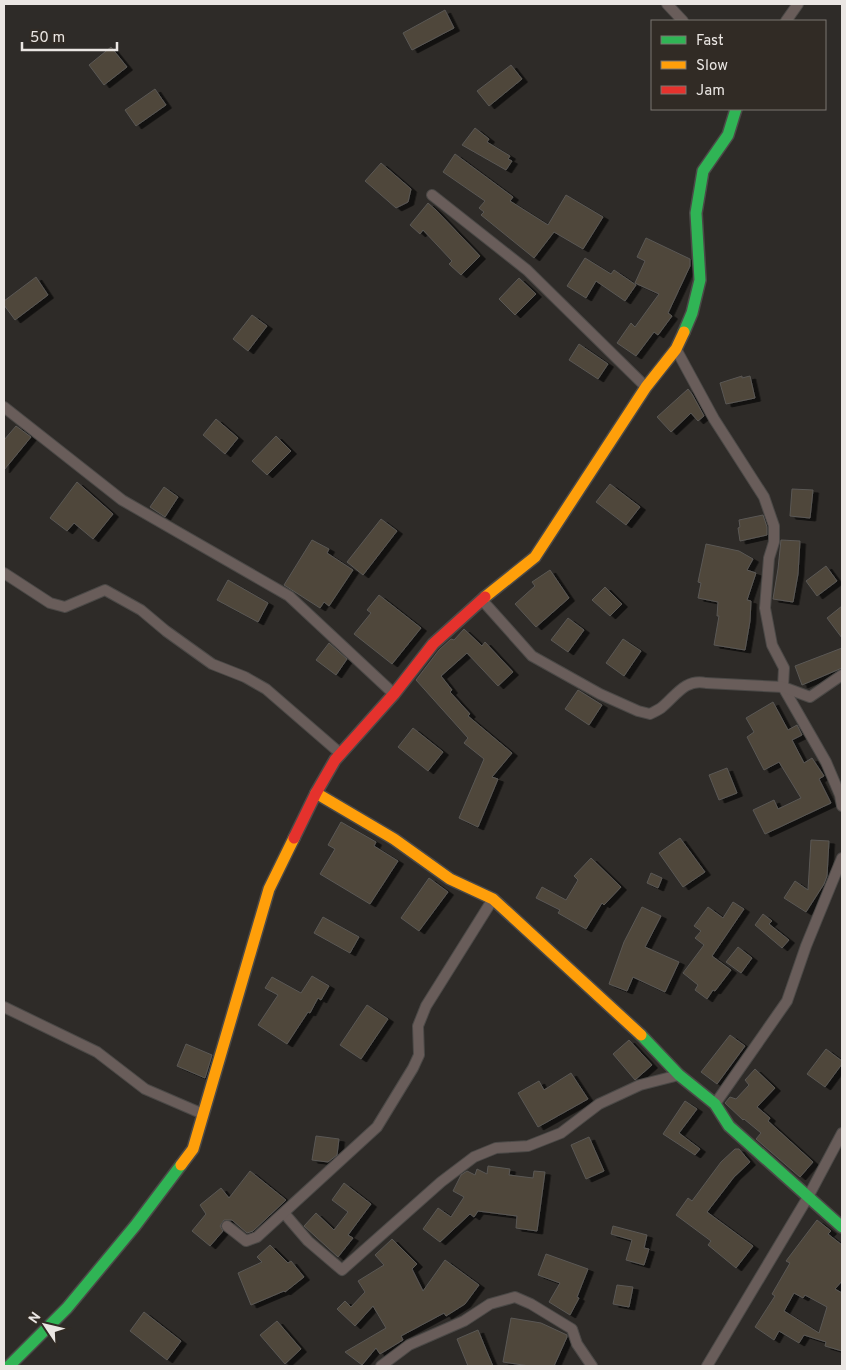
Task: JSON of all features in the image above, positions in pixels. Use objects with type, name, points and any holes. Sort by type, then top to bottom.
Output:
[{"type":"street","points":[[667,4],[682,20]]},
{"type":"street","points":[[787,20],[798,4]]},
{"type":"street","points":[[9,1366],[67,1308],[135,1226],[192,1149],[236,1008],[269,889],[316,792],[335,760],[394,694],[433,644],[482,600],[535,557],[646,387],[676,348],[692,313],[700,280],[696,213],[703,171],[728,135],[736,110]]},
{"type":"street","points":[[432,195],[527,270],[646,387]]},
{"type":"street","points":[[676,348],[714,419],[764,497],[774,526],[774,542],[769,558],[765,608],[772,644],[784,668],[783,687],[826,762],[840,795],[842,806]]},
{"type":"street","points":[[4,407],[122,500],[289,596],[394,694]]},
{"type":"street","points":[[4,573],[50,603],[66,607],[106,590],[141,610],[166,631],[212,664],[244,677],[266,689],[341,754]]},
{"type":"street","points":[[482,600],[532,656],[600,694],[638,711],[650,714],[662,707],[681,689],[698,681],[783,687],[810,697],[842,675]]},
{"type":"street","points":[[316,792],[394,839],[450,879],[493,899],[638,1032],[678,1075],[715,1104],[729,1126],[842,1227]]},
{"type":"street","points":[[715,1104],[787,1001],[806,946],[842,858]]},
{"type":"street","points":[[226,1226],[246,1241],[257,1236],[378,1127],[419,1055],[418,1026],[426,1006],[493,899]]},
{"type":"street","points":[[4,1007],[98,1052],[145,1089],[203,1114]]},
{"type":"street","points":[[284,1213],[308,1241],[342,1270],[441,1182],[474,1157],[496,1148],[528,1146],[562,1134],[599,1104],[640,1085],[678,1075]]},
{"type":"street","points":[[707,1366],[808,1197],[842,1134]]},
{"type":"street","points":[[381,1366],[409,1345],[464,1321],[481,1312],[490,1304],[515,1297],[531,1304],[572,1329],[577,1344],[592,1366]]},
{"type":"building","points":[[445,10],[454,28],[412,50],[403,33]]},
{"type":"building","points":[[111,47],[127,67],[104,85],[89,65]]},
{"type":"building","points":[[511,65],[522,79],[489,106],[477,91]]},
{"type":"building","points":[[155,89],[166,105],[136,126],[125,110]]},
{"type":"building","points":[[475,128],[489,139],[487,142],[510,156],[508,159],[512,161],[506,170],[462,145]]},
{"type":"building","points":[[455,154],[513,197],[510,201],[548,225],[566,195],[603,217],[583,249],[554,232],[534,258],[481,215],[484,212],[479,208],[485,201],[443,172]]},
{"type":"building","points":[[381,163],[411,189],[408,202],[396,208],[365,181]]},
{"type":"building","points":[[428,203],[480,256],[461,275],[449,264],[452,261],[423,230],[420,234],[410,225]]},
{"type":"building","points":[[646,238],[690,259],[690,266],[668,313],[672,316],[658,335],[654,332],[636,356],[617,343],[631,323],[635,327],[659,294],[635,283],[645,261],[637,257]]},
{"type":"building","points":[[585,258],[611,274],[614,270],[636,285],[625,301],[596,281],[586,298],[567,286]]},
{"type":"building","points":[[36,277],[48,295],[15,320],[4,305],[4,301]]},
{"type":"building","points":[[519,278],[536,294],[515,315],[499,299]]},
{"type":"building","points":[[252,315],[267,326],[248,351],[233,339]]},
{"type":"building","points":[[579,344],[608,364],[598,379],[569,360]]},
{"type":"building","points":[[742,376],[742,378],[750,376],[755,398],[726,404],[720,383]]},
{"type":"building","points":[[688,389],[704,416],[698,421],[691,413],[671,432],[657,417]]},
{"type":"building","points":[[216,419],[238,438],[225,454],[203,435]]},
{"type":"building","points":[[16,426],[31,437],[4,470],[4,440]]},
{"type":"building","points":[[276,436],[291,451],[267,475],[252,461]]},
{"type":"building","points":[[77,482],[113,514],[93,539],[74,523],[67,531],[50,518]]},
{"type":"building","points":[[610,484],[640,507],[626,525],[596,502]]},
{"type":"building","points":[[164,487],[178,497],[165,517],[150,507]]},
{"type":"building","points":[[792,489],[813,490],[810,518],[790,516]]},
{"type":"building","points":[[763,515],[767,527],[767,535],[740,541],[739,520]]},
{"type":"building","points":[[381,519],[397,531],[363,575],[347,562]]},
{"type":"building","points":[[312,540],[329,549],[327,553],[353,570],[329,606],[324,602],[320,608],[284,585]]},
{"type":"building","points":[[781,540],[800,541],[798,574],[793,602],[773,599]]},
{"type":"building","points":[[706,544],[739,551],[753,559],[747,570],[756,573],[747,600],[751,601],[745,650],[714,645],[719,616],[717,616],[718,602],[698,598],[701,583],[698,582]]},
{"type":"building","points":[[826,566],[837,581],[817,596],[806,581]]},
{"type":"building","points":[[550,570],[569,598],[536,627],[515,604],[535,586],[532,582]]},
{"type":"building","points":[[228,580],[268,603],[258,622],[217,600]]},
{"type":"building","points":[[605,587],[622,604],[610,616],[592,600]]},
{"type":"building","points":[[379,595],[421,628],[392,664],[354,634],[371,613],[367,610]]},
{"type":"building","points":[[842,606],[842,638],[827,618]]},
{"type":"building","points":[[568,618],[584,630],[568,652],[551,640]]},
{"type":"building","points":[[464,629],[482,646],[485,642],[513,672],[498,686],[467,653],[441,676],[452,690],[450,692],[470,714],[468,716],[512,753],[492,777],[498,779],[478,827],[459,818],[484,759],[464,743],[468,738],[416,680],[439,650],[451,639],[454,640]]},
{"type":"building","points":[[623,639],[641,651],[624,676],[606,663]]},
{"type":"building","points":[[329,643],[347,659],[336,675],[316,660]]},
{"type":"building","points":[[842,648],[842,668],[802,685],[795,666]]},
{"type":"building","points":[[578,690],[602,705],[589,725],[565,709]]},
{"type":"building","points":[[773,702],[788,730],[797,725],[802,735],[792,740],[804,763],[812,758],[824,776],[819,779],[831,803],[765,834],[753,810],[774,800],[778,809],[801,798],[779,762],[764,770],[747,737],[754,732],[746,718]]},
{"type":"building","points":[[413,728],[443,752],[428,771],[398,747]]},
{"type":"building","points":[[727,768],[737,793],[719,800],[709,775]]},
{"type":"building","points":[[341,822],[376,842],[374,846],[398,861],[370,904],[320,874],[335,849],[328,845]]},
{"type":"building","points":[[680,838],[705,872],[683,887],[659,853]]},
{"type":"building","points":[[811,840],[829,841],[827,876],[806,912],[784,898],[795,881],[808,890]]},
{"type":"building","points":[[591,858],[621,887],[604,905],[602,903],[586,929],[558,913],[560,910],[536,898],[542,887],[566,900],[578,880],[574,876]]},
{"type":"building","points":[[651,873],[662,878],[658,888],[647,883]]},
{"type":"building","points":[[429,878],[448,892],[419,931],[401,918]]},
{"type":"building","points":[[733,902],[744,909],[712,956],[731,970],[707,999],[695,990],[698,985],[683,973],[704,945],[695,938],[701,931],[694,926],[708,907],[723,918]]},
{"type":"building","points":[[642,907],[661,916],[645,947],[679,962],[665,992],[633,977],[627,991],[609,984],[624,942]]},
{"type":"building","points":[[763,914],[772,921],[769,924],[789,940],[782,948],[755,925]]},
{"type":"building","points":[[323,917],[359,937],[350,953],[314,933]]},
{"type":"building","points":[[738,947],[752,958],[741,973],[726,962]]},
{"type":"building","points":[[312,976],[329,986],[321,1000],[318,998],[310,1013],[308,1012],[287,1044],[258,1025],[278,995],[265,988],[272,977],[301,993]]},
{"type":"building","points":[[367,1005],[388,1019],[361,1059],[340,1045]]},
{"type":"building","points":[[730,1035],[745,1046],[717,1084],[701,1072]]},
{"type":"building","points":[[629,1040],[652,1065],[635,1080],[613,1054]]},
{"type":"building","points":[[186,1044],[212,1055],[205,1078],[177,1066]]},
{"type":"building","points":[[826,1049],[842,1061],[842,1064],[825,1087],[807,1074]]},
{"type":"building","points":[[755,1069],[775,1088],[757,1107],[770,1118],[768,1121],[813,1162],[800,1177],[756,1139],[761,1133],[743,1120],[725,1103],[730,1097],[736,1099],[749,1085],[745,1080]]},
{"type":"building","points":[[571,1073],[588,1099],[538,1127],[518,1093],[539,1081],[544,1090]]},
{"type":"building","points":[[685,1101],[697,1109],[679,1133],[700,1149],[695,1155],[663,1134]]},
{"type":"building","points":[[316,1136],[339,1139],[337,1155],[328,1162],[312,1160]]},
{"type":"building","points":[[589,1137],[604,1171],[586,1179],[571,1145]]},
{"type":"building","points":[[735,1149],[739,1149],[750,1162],[734,1177],[707,1212],[753,1246],[736,1268],[708,1245],[711,1241],[676,1215],[688,1198],[692,1201],[721,1162]]},
{"type":"building","points":[[488,1166],[510,1169],[509,1175],[533,1178],[534,1171],[545,1172],[537,1231],[516,1228],[517,1216],[478,1211],[474,1217],[470,1214],[440,1242],[423,1229],[438,1208],[451,1217],[464,1197],[453,1191],[461,1175],[467,1171],[475,1175],[477,1169],[487,1174]]},
{"type":"building","points":[[250,1171],[286,1200],[253,1231],[247,1233],[232,1220],[224,1220],[220,1226],[223,1231],[210,1246],[192,1231],[206,1214],[200,1205],[221,1188],[229,1198]]},
{"type":"building","points":[[344,1183],[371,1204],[348,1235],[353,1238],[338,1257],[304,1226],[316,1213],[334,1230],[348,1212],[332,1200]]},
{"type":"building","points":[[817,1220],[831,1231],[828,1234],[842,1245],[842,1281],[835,1289],[842,1293],[842,1351],[825,1346],[826,1342],[804,1335],[799,1343],[779,1331],[774,1340],[755,1327],[775,1296],[772,1294],[790,1263],[786,1261]],"holes":[[[794,1293],[803,1298],[805,1295],[827,1307],[819,1333],[784,1311]]]},
{"type":"building","points":[[613,1226],[647,1235],[644,1248],[649,1249],[644,1265],[626,1260],[632,1240],[611,1234]]},
{"type":"building","points":[[392,1239],[417,1264],[412,1269],[423,1291],[445,1260],[479,1285],[465,1304],[446,1316],[444,1313],[401,1336],[403,1340],[380,1354],[376,1348],[362,1365],[345,1352],[386,1328],[373,1306],[355,1326],[337,1309],[345,1301],[351,1307],[365,1292],[358,1281],[384,1265],[375,1255]]},
{"type":"building","points":[[270,1245],[288,1263],[291,1261],[304,1277],[285,1292],[251,1305],[238,1273],[262,1262],[257,1257]]},
{"type":"building","points":[[546,1254],[588,1269],[577,1297],[579,1298],[570,1315],[549,1302],[560,1283],[538,1275]]},
{"type":"building","points":[[617,1285],[633,1287],[629,1307],[613,1304]]},
{"type":"building","points":[[144,1312],[181,1341],[167,1360],[130,1331]]},
{"type":"building","points":[[511,1318],[541,1323],[567,1335],[554,1366],[530,1366],[503,1362]]},
{"type":"building","points":[[277,1321],[301,1349],[285,1364],[260,1335]]},
{"type":"building","points":[[478,1330],[493,1366],[468,1366],[457,1339]]},
{"type":"traffic: fast","points":[[684,332],[692,313],[700,280],[696,213],[703,171],[728,135],[736,110]]},
{"type":"traffic: fast","points":[[641,1035],[679,1075],[715,1104],[729,1126],[842,1227]]},
{"type":"traffic: fast","points":[[9,1366],[67,1308],[135,1226],[181,1165]]},
{"type":"traffic: slow","points":[[485,597],[535,557],[646,387],[676,349],[684,332]]},
{"type":"traffic: slow","points":[[316,793],[394,839],[450,879],[493,899],[641,1035]]},
{"type":"traffic: slow","points":[[181,1165],[193,1149],[269,889],[294,838]]},
{"type":"traffic: jam","points":[[294,838],[335,760],[394,694],[433,644],[485,597]]}]
